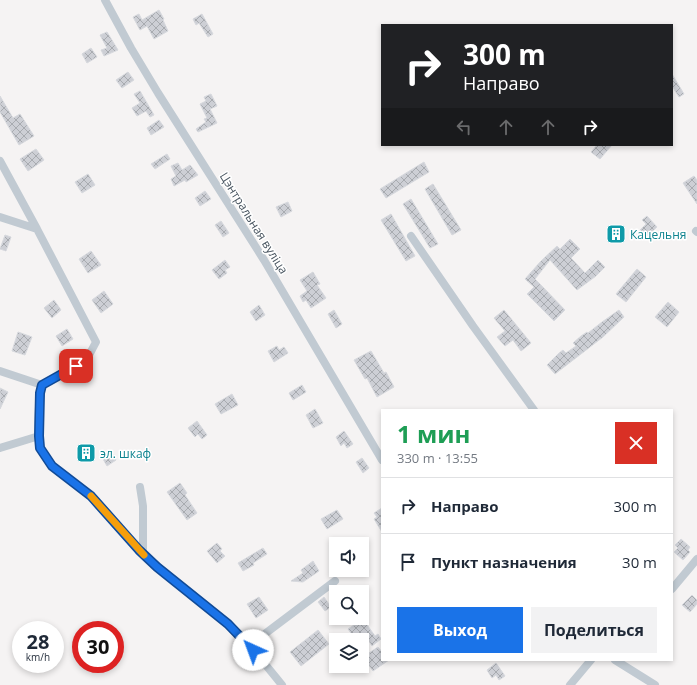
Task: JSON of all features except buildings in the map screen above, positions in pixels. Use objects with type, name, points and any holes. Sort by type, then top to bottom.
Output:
[{"type":"street","name":"Цэнтральная вуліца","points":[[105,0],[158,93],[264,260],[381,458]]},
{"type":"street","points":[[0,161],[96,342],[87,359],[42,385],[40,393],[40,448],[52,466],[91,496],[142,554],[228,624],[250,645],[282,685]]},
{"type":"street","points":[[0,217],[37,229]]},
{"type":"street","points":[[411,236],[473,326],[533,409]]},
{"type":"street","points":[[0,371],[42,385]]},
{"type":"street","points":[[0,448],[39,436]]},
{"type":"street","points":[[140,486],[143,506],[142,554]]},
{"type":"street","points":[[674,583],[697,559]]},
{"type":"street","points":[[250,645],[335,581]]},
{"type":"street","points":[[570,685],[590,661]]},
{"type":"street","points":[[617,661],[655,685]]},
{"type":"slow traffic","points":[[91,496],[144,555]]},
{"type":"place","name":"Кацельня","points":[[616,234]]},
{"type":"place","name":"эл. шкаф","points":[[86,453]]},
{"type":"route","points":[[76,366],[42,385],[40,393],[39,436],[40,448],[46,458],[52,466],[91,496],[142,554],[228,624],[250,645],[253,650]]}]
